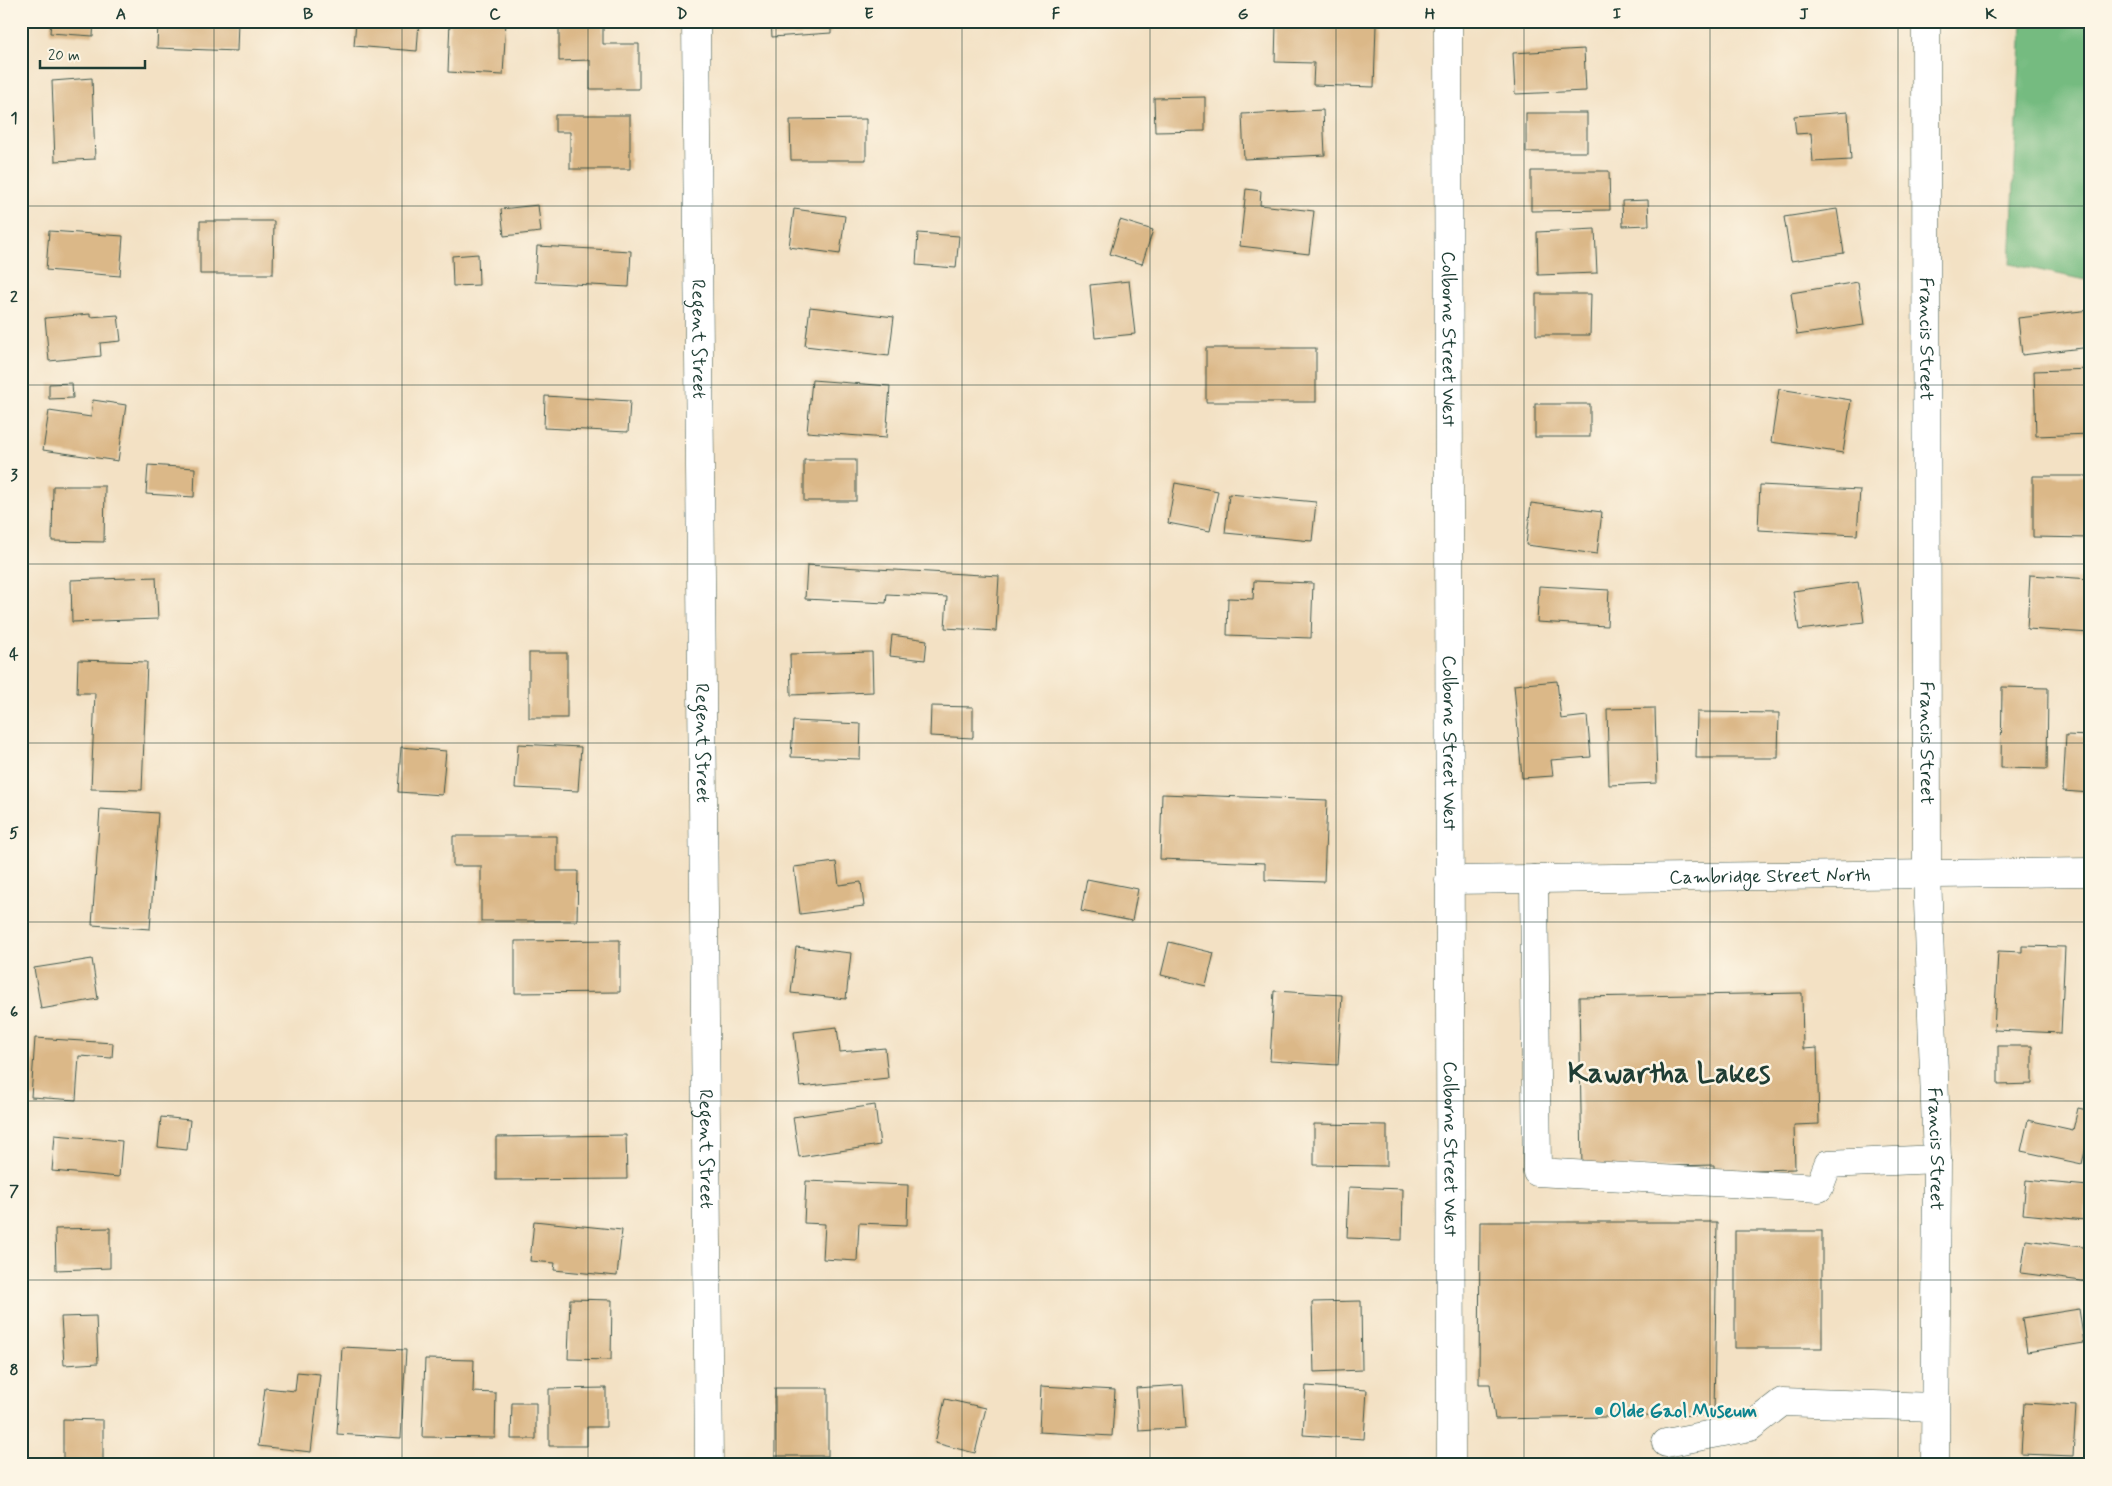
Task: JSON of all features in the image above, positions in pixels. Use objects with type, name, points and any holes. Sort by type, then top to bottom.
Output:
[{"type":"street","name":"Regent Street","points":[[696,21],[709,1465]]},
{"type":"street","name":"Colborne Street West","points":[[1448,21],[1451,1465]]},
{"type":"street","name":"Francis Street","points":[[1926,21],[1927,873],[1937,1159],[1935,1465]]},
{"type":"street","name":"Cambridge Street North","points":[[1449,880],[2091,872]]},
{"type":"street","points":[[1534,879],[1537,1172],[1819,1188],[1828,1164],[1937,1159]]},
{"type":"street","points":[[1666,1442],[1750,1427],[1782,1402],[1935,1407]]},
{"type":"green space","points":[[2022,21],[2091,21],[2091,281],[2010,264]]},
{"type":"building","points":[[51,21],[94,21],[93,36],[50,33]]},
{"type":"building","points":[[158,21],[238,21],[237,51],[157,48]]},
{"type":"building","points":[[356,21],[419,21],[417,51],[354,46]]},
{"type":"building","points":[[450,21],[506,21],[503,75],[448,72]]},
{"type":"building","points":[[559,21],[603,21],[603,44],[639,44],[639,89],[590,89],[590,60],[559,61]]},
{"type":"building","points":[[771,21],[831,21],[831,33],[772,37]]},
{"type":"building","points":[[1276,23],[1376,25],[1374,87],[1313,85],[1314,63],[1275,62]]},
{"type":"building","points":[[1584,49],[1586,91],[1515,94],[1513,53]]},
{"type":"building","points":[[92,78],[95,159],[55,161],[52,81]]},
{"type":"building","points":[[1205,97],[1205,131],[1155,132],[1154,98]]},
{"type":"building","points":[[1323,110],[1325,155],[1244,159],[1242,114]]},
{"type":"building","points":[[1848,112],[1851,160],[1813,162],[1811,133],[1796,134],[1794,116]]},
{"type":"building","points":[[1526,113],[1587,113],[1587,152],[1526,152]]},
{"type":"building","points":[[555,115],[630,115],[630,169],[570,169],[570,132],[555,132]]},
{"type":"building","points":[[866,119],[866,160],[791,160],[790,120]]},
{"type":"building","points":[[1531,171],[1609,171],[1610,210],[1531,211]]},
{"type":"building","points":[[1246,189],[1261,191],[1260,205],[1314,211],[1309,254],[1240,246]]},
{"type":"building","points":[[1648,200],[1649,225],[1623,226],[1622,201]]},
{"type":"building","points":[[538,205],[541,232],[504,236],[501,209]]},
{"type":"building","points":[[794,209],[845,216],[840,254],[789,247]]},
{"type":"building","points":[[1837,209],[1844,253],[1791,261],[1784,217]]},
{"type":"building","points":[[1120,220],[1153,230],[1142,264],[1110,254]]},
{"type":"building","points":[[200,221],[274,221],[273,274],[200,274]]},
{"type":"building","points":[[1595,229],[1597,273],[1538,275],[1537,232]]},
{"type":"building","points":[[49,231],[123,236],[120,276],[46,270]]},
{"type":"building","points":[[918,233],[959,236],[956,268],[916,265]]},
{"type":"building","points":[[537,246],[631,251],[629,287],[535,282]]},
{"type":"building","points":[[478,254],[479,285],[453,286],[452,256]]},
{"type":"building","points":[[1129,281],[1135,334],[1095,338],[1090,285]]},
{"type":"building","points":[[1858,282],[1864,325],[1797,335],[1791,293]]},
{"type":"building","points":[[1536,294],[1591,294],[1590,335],[1536,335]]},
{"type":"building","points":[[810,307],[894,317],[889,356],[805,346]]},
{"type":"building","points":[[2091,310],[2091,347],[2022,355],[2018,318]]},
{"type":"building","points":[[90,314],[90,317],[118,315],[121,341],[100,343],[101,356],[49,361],[45,318]]},
{"type":"building","points":[[1206,348],[1316,348],[1316,402],[1206,402]]},
{"type":"building","points":[[2091,369],[2091,434],[2036,436],[2034,371]]},
{"type":"building","points":[[812,380],[890,386],[886,438],[807,432]]},
{"type":"building","points":[[72,383],[73,398],[49,399],[49,384]]},
{"type":"building","points":[[1779,389],[1851,400],[1843,453],[1771,442]]},
{"type":"building","points":[[545,396],[630,401],[628,432],[544,428]]},
{"type":"building","points":[[93,400],[126,405],[118,461],[43,450],[49,411],[91,417]]},
{"type":"building","points":[[1535,404],[1590,404],[1590,437],[1535,437]]},
{"type":"building","points":[[804,460],[856,460],[856,501],[804,501]]},
{"type":"building","points":[[148,465],[195,468],[194,497],[146,494]]},
{"type":"building","points":[[2033,476],[2091,476],[2091,538],[2033,537]]},
{"type":"building","points":[[1175,483],[1218,491],[1210,531],[1168,523]]},
{"type":"building","points":[[1760,485],[1860,490],[1857,535],[1758,530]]},
{"type":"building","points":[[53,486],[105,486],[104,542],[52,541]]},
{"type":"building","points":[[1229,494],[1316,502],[1312,541],[1225,533]]},
{"type":"building","points":[[1531,503],[1602,512],[1597,554],[1526,545]]},
{"type":"building","points":[[807,565],[999,576],[996,631],[945,628],[947,597],[887,594],[886,603],[805,599]]},
{"type":"building","points":[[2030,575],[2091,579],[2091,633],[2027,629]]},
{"type":"building","points":[[156,577],[158,619],[72,622],[71,580]]},
{"type":"building","points":[[1254,581],[1313,583],[1311,638],[1227,635],[1228,598],[1253,599]]},
{"type":"building","points":[[1858,582],[1864,622],[1799,630],[1793,591]]},
{"type":"building","points":[[1539,586],[1609,590],[1607,626],[1537,622]]},
{"type":"building","points":[[892,635],[927,640],[925,660],[890,656]]},
{"type":"building","points":[[872,652],[873,692],[791,695],[790,654]]},
{"type":"building","points":[[529,653],[567,653],[567,718],[529,718]]},
{"type":"building","points":[[78,660],[147,662],[142,790],[91,789],[95,693],[77,693]]},
{"type":"building","points":[[1557,681],[1561,719],[1587,716],[1591,757],[1551,760],[1553,776],[1522,778],[1514,685]]},
{"type":"building","points":[[2002,687],[2048,688],[2047,769],[2001,768]]},
{"type":"building","points":[[931,706],[973,707],[973,738],[930,736]]},
{"type":"building","points":[[1655,708],[1657,783],[1609,785],[1607,709]]},
{"type":"building","points":[[1697,712],[1779,713],[1778,758],[1696,758]]},
{"type":"building","points":[[793,721],[861,724],[860,759],[791,757]]},
{"type":"building","points":[[2066,735],[2091,736],[2091,793],[2063,791]]},
{"type":"building","points":[[518,744],[581,747],[578,791],[515,788]]},
{"type":"building","points":[[401,747],[446,751],[442,795],[398,792]]},
{"type":"building","points":[[1162,794],[1327,800],[1324,882],[1265,880],[1265,863],[1160,859]]},
{"type":"building","points":[[100,809],[158,813],[150,929],[92,925]]},
{"type":"building","points":[[453,836],[557,836],[557,871],[578,871],[577,921],[481,921],[481,866],[453,866]]},
{"type":"building","points":[[836,862],[839,885],[861,882],[864,906],[800,914],[794,867]]},
{"type":"building","points":[[1087,879],[1138,889],[1132,921],[1081,911]]},
{"type":"building","points":[[620,940],[620,992],[515,993],[515,941]]},
{"type":"building","points":[[1169,942],[1214,953],[1206,986],[1161,975]]},
{"type":"building","points":[[2022,946],[2065,947],[2061,1033],[1994,1030],[1998,951],[2022,952]]},
{"type":"building","points":[[796,947],[851,953],[846,999],[791,993]]},
{"type":"building","points":[[92,959],[98,999],[41,1009],[34,968]]},
{"type":"building","points":[[1274,991],[1342,995],[1338,1065],[1270,1061]]},
{"type":"building","points":[[1802,993],[1803,1049],[1817,1048],[1819,1124],[1794,1125],[1795,1169],[1714,1171],[1714,1165],[1582,1168],[1579,997]]},
{"type":"building","points":[[837,1027],[840,1052],[885,1048],[888,1078],[800,1087],[794,1032]]},
{"type":"building","points":[[35,1038],[113,1043],[112,1058],[79,1056],[76,1100],[31,1097]]},
{"type":"building","points":[[1998,1046],[2032,1046],[2032,1084],[1998,1085]]},
{"type":"building","points":[[875,1105],[880,1145],[799,1157],[793,1117]]},
{"type":"building","points":[[2078,1108],[2091,1111],[2091,1125],[2082,1164],[2021,1151],[2028,1120],[2073,1130]]},
{"type":"building","points":[[161,1117],[190,1120],[187,1150],[158,1147]]},
{"type":"building","points":[[1314,1124],[1387,1125],[1387,1166],[1314,1165]]},
{"type":"building","points":[[55,1135],[122,1141],[119,1177],[52,1171]]},
{"type":"building","points":[[626,1135],[627,1179],[496,1180],[496,1137]]},
{"type":"building","points":[[2026,1180],[2088,1186],[2085,1220],[2023,1214]]},
{"type":"building","points":[[806,1181],[908,1185],[907,1225],[859,1223],[857,1261],[823,1259],[825,1224],[804,1223]]},
{"type":"building","points":[[1349,1187],[1403,1189],[1402,1240],[1347,1238]]},
{"type":"building","points":[[534,1221],[622,1230],[617,1276],[554,1270],[555,1263],[530,1261]]},
{"type":"building","points":[[1480,1222],[1717,1222],[1714,1415],[1495,1419],[1490,1384],[1479,1384]]},
{"type":"building","points":[[110,1228],[110,1268],[56,1270],[55,1229]]},
{"type":"building","points":[[1735,1231],[1822,1231],[1822,1348],[1735,1348]]},
{"type":"building","points":[[2026,1240],[2091,1248],[2089,1282],[2021,1273]]},
{"type":"building","points":[[570,1299],[612,1300],[611,1360],[568,1359]]},
{"type":"building","points":[[1361,1301],[1362,1370],[1314,1372],[1312,1302]]},
{"type":"building","points":[[2079,1309],[2084,1343],[2027,1352],[2022,1318]]},
{"type":"building","points":[[96,1316],[98,1363],[64,1365],[61,1317]]},
{"type":"building","points":[[342,1347],[406,1350],[401,1438],[337,1434]]},
{"type":"building","points":[[425,1359],[474,1360],[473,1392],[496,1393],[495,1438],[422,1437]]},
{"type":"building","points":[[297,1372],[320,1374],[311,1452],[258,1446],[265,1388],[295,1391]]},
{"type":"building","points":[[1183,1385],[1186,1428],[1139,1431],[1136,1388]]},
{"type":"building","points":[[1041,1386],[1115,1390],[1112,1436],[1039,1432]]},
{"type":"building","points":[[1306,1386],[1367,1390],[1364,1439],[1303,1435]]},
{"type":"building","points":[[606,1388],[606,1427],[587,1427],[587,1446],[549,1446],[549,1389]]},
{"type":"building","points":[[775,1388],[828,1388],[828,1456],[775,1456]]},
{"type":"building","points":[[945,1399],[986,1408],[975,1453],[935,1443]]},
{"type":"building","points":[[512,1403],[536,1403],[536,1439],[511,1439]]},
{"type":"building","points":[[2024,1403],[2076,1406],[2073,1456],[2021,1454]]},
{"type":"building","points":[[63,1419],[103,1420],[103,1465],[63,1464]]},
{"type":"place","name":"Olde Gaol Museum","points":[[1599,1411]]},
{"type":"district","name":"Kawartha Lakes","points":[[1669,1074]]}]
